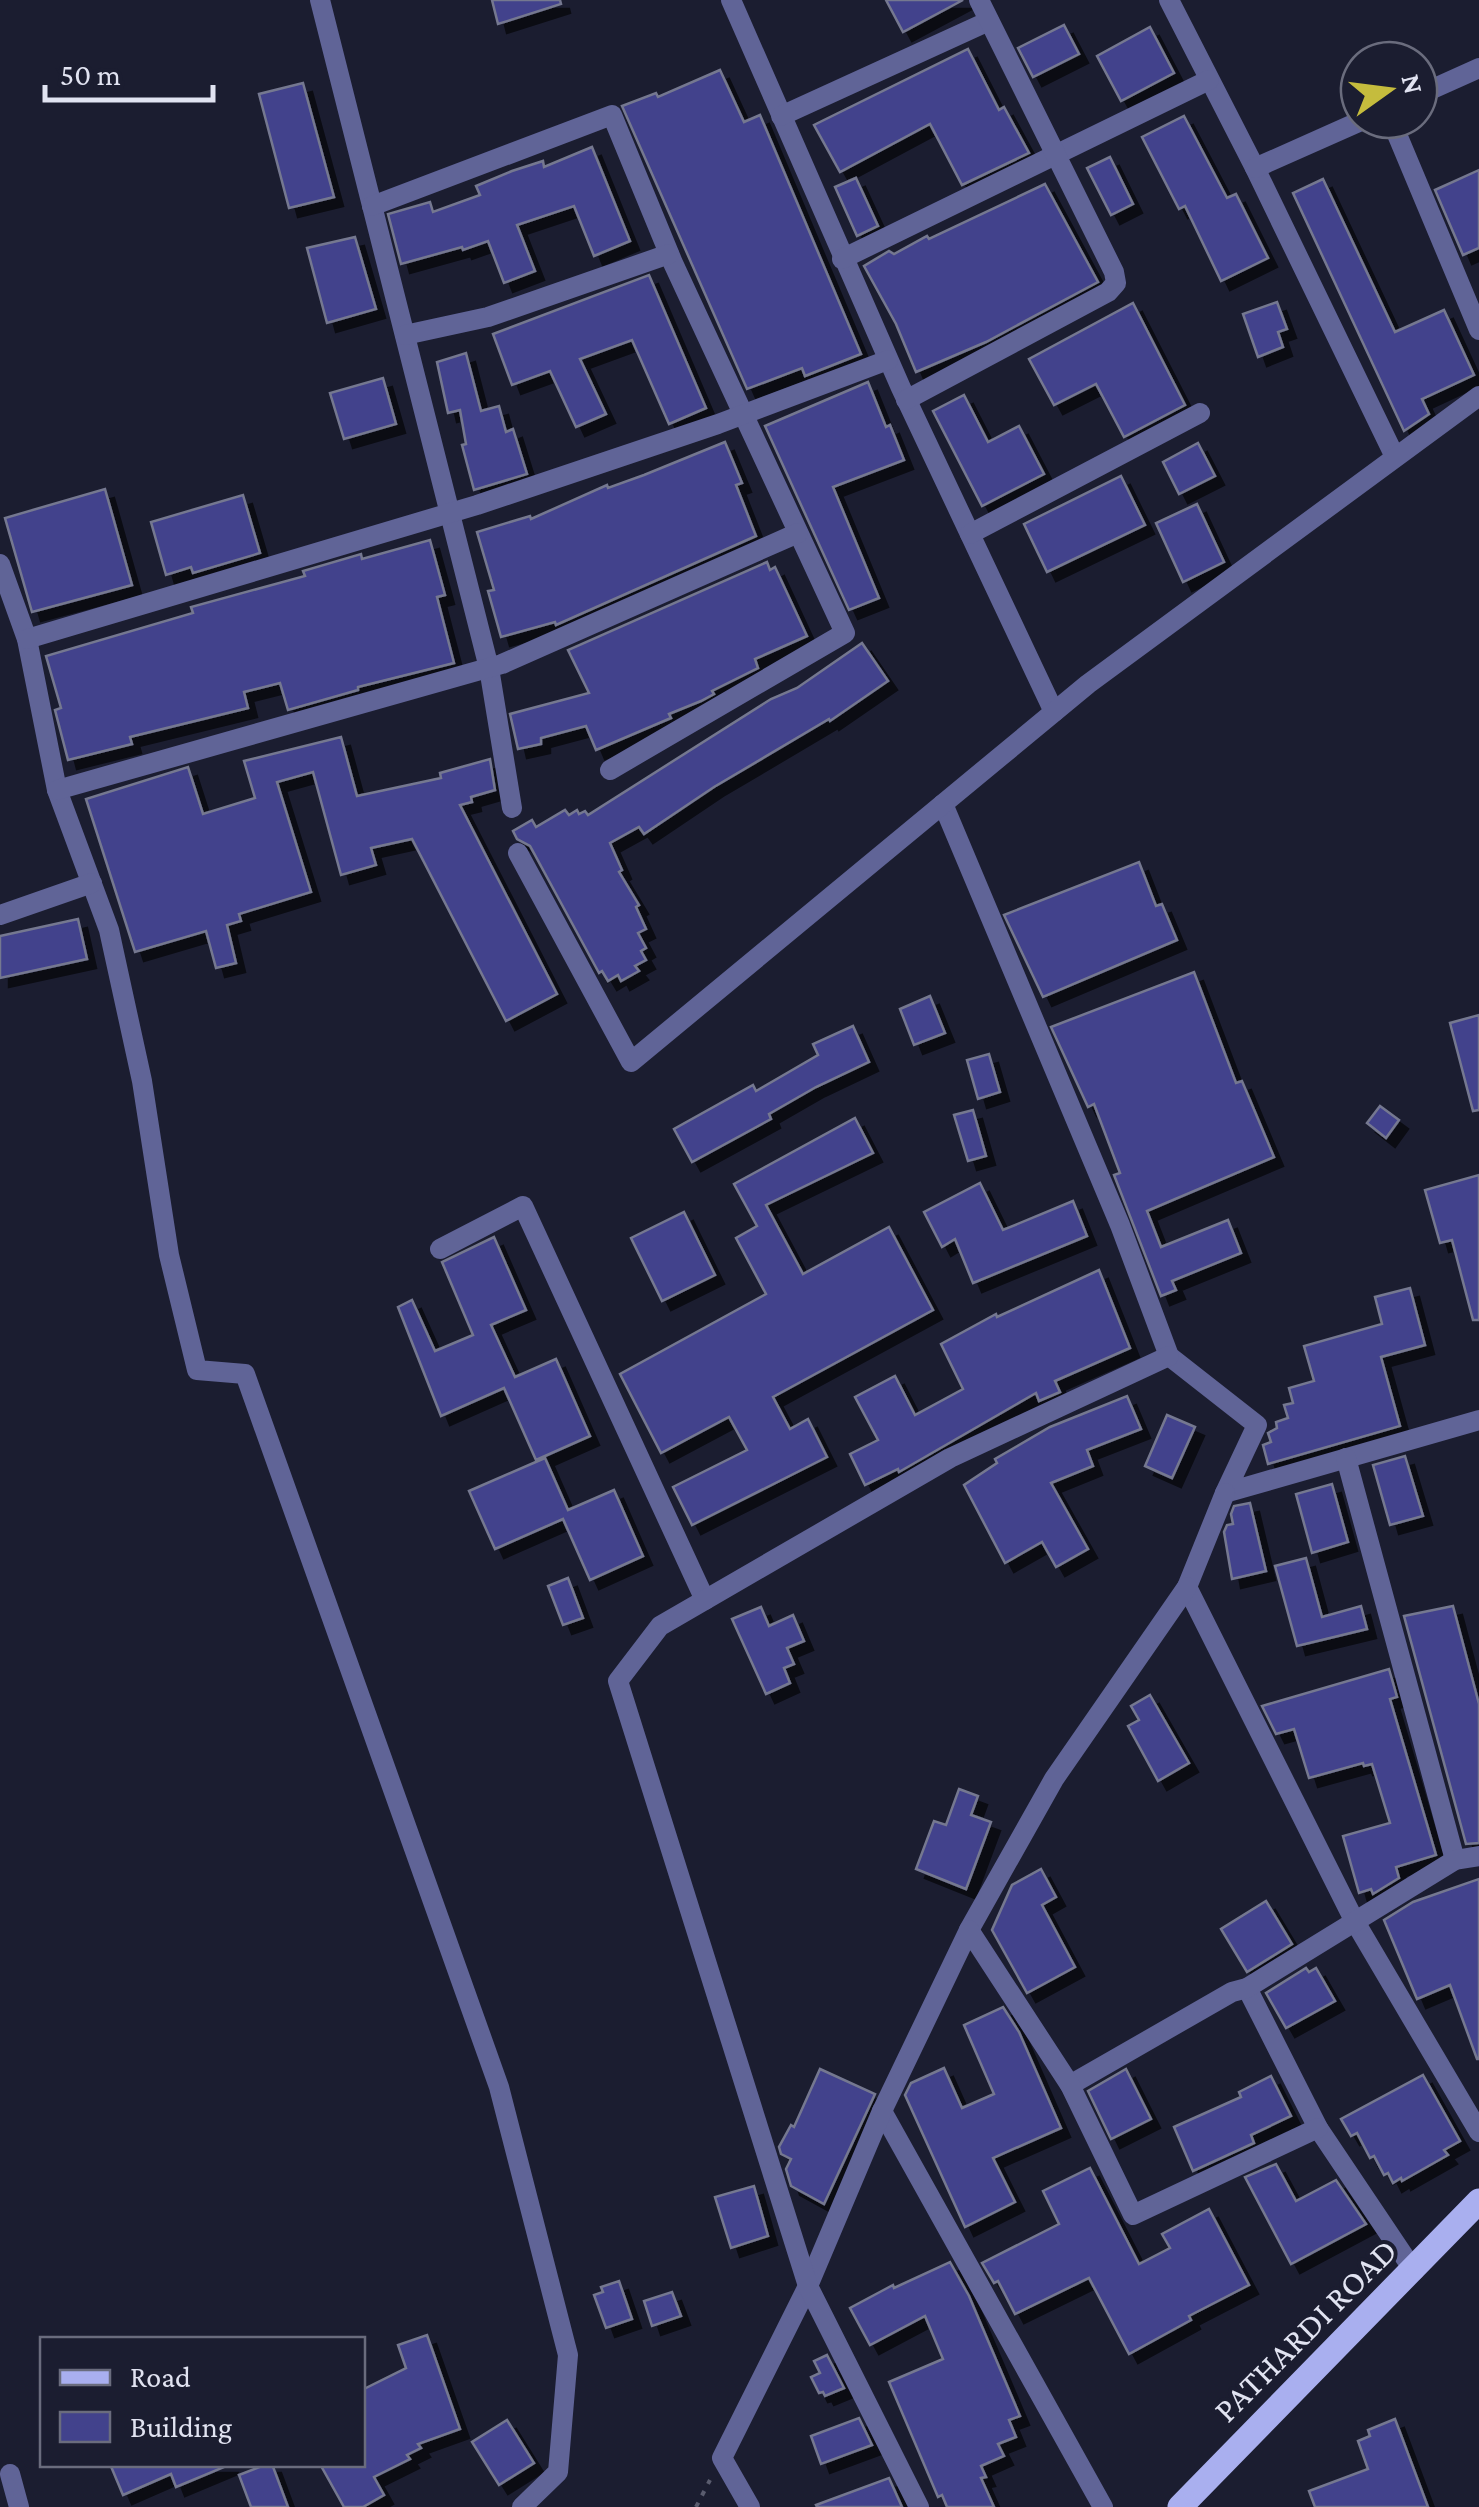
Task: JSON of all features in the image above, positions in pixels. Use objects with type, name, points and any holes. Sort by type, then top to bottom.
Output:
[{"type":"main road","name":"PATHARDI ROAD","points":[[1180,2507],[1479,2201]]},
{"type":"street","points":[[320,0],[489,668],[512,808]]},
{"type":"street","points":[[731,0],[842,259],[1054,712]]},
{"type":"street","points":[[906,400],[1114,287],[1114,272],[979,0]]},
{"type":"street","points":[[1169,0],[1394,457]]},
{"type":"street","points":[[781,116],[989,20]]},
{"type":"street","points":[[1439,86],[1479,68]]},
{"type":"street","points":[[842,259],[1209,80]]},
{"type":"street","points":[[372,206],[612,115],[669,254],[845,633],[610,770]]},
{"type":"street","points":[[1255,168],[1339,130]]},
{"type":"street","points":[[1399,140],[1479,330]]},
{"type":"street","points":[[405,336],[488,317],[669,254]]},
{"type":"street","points":[[27,639],[450,513],[743,414],[888,360]]},
{"type":"street","points":[[518,853],[631,1062],[1054,712],[1479,396]]},
{"type":"street","points":[[970,534],[1200,413]]},
{"type":"street","points":[[57,790],[489,668],[798,533]]},
{"type":"street","points":[[0,564],[27,639],[57,790],[109,930],[134,1044],[169,1255],[198,1370],[246,1374],[499,2088],[568,2355],[558,2472],[522,2507]]},
{"type":"street","points":[[750,2507],[722,2458],[808,2286],[882,2111],[968,1930],[1054,1779],[1188,1588],[1257,1426],[1169,1356],[1120,1225],[943,804]]},
{"type":"street","points":[[0,915],[92,883]]},
{"type":"street","points":[[440,1248],[523,1206],[705,1600]]},
{"type":"street","points":[[919,2507],[808,2286],[618,1681],[660,1626],[950,1458],[1169,1356]]},
{"type":"street","points":[[1226,1493],[1479,1420]]},
{"type":"street","points":[[1346,1458],[1455,1860]]},
{"type":"street","points":[[1188,1588],[1354,1920],[1479,2132]]},
{"type":"street","points":[[1070,2085],[1232,1992],[1246,1988],[1455,1860],[1479,1856]]},
{"type":"street","points":[[968,1930],[1070,2085],[1133,2215],[1318,2128]]},
{"type":"street","points":[[1246,1988],[1318,2128],[1414,2271]]},
{"type":"street","points":[[882,2111],[1102,2507]]},
{"type":"street","points":[[10,2474],[19,2507]]},
{"type":"building","points":[[492,0],[560,0],[561,4],[498,24]]},
{"type":"building","points":[[886,0],[963,0],[903,32]]},
{"type":"building","points":[[1064,25],[1079,54],[1033,77],[1018,48]]},
{"type":"building","points":[[1150,27],[1174,73],[1121,101],[1097,56]]},
{"type":"building","points":[[968,49],[999,110],[1004,107],[1029,153],[962,185],[930,124],[840,172],[814,125]]},
{"type":"building","points":[[720,70],[744,122],[760,115],[861,354],[805,376],[802,368],[747,389],[622,106],[656,93],[658,97]]},
{"type":"building","points":[[303,83],[334,197],[289,208],[259,94]]},
{"type":"building","points":[[1184,116],[1227,198],[1236,194],[1268,258],[1221,281],[1185,206],[1179,209],[1142,137]]},
{"type":"building","points":[[592,147],[630,241],[594,256],[574,206],[517,225],[535,271],[504,283],[488,241],[401,264],[388,214],[430,202],[433,212],[480,195],[476,186],[512,171],[543,161],[544,167]]},
{"type":"building","points":[[1110,157],[1133,204],[1111,215],[1087,168]]},
{"type":"building","points":[[1479,170],[1479,248],[1463,255],[1435,190]]},
{"type":"building","points":[[856,178],[878,226],[857,236],[835,187]]},
{"type":"building","points":[[1323,179],[1395,332],[1444,310],[1474,375],[1422,399],[1429,414],[1404,431],[1293,193]]},
{"type":"building","points":[[1045,184],[1098,282],[986,342],[916,372],[896,324],[864,266],[889,251],[894,254],[927,236],[929,239]]},
{"type":"building","points":[[355,237],[376,309],[327,323],[307,248]]},
{"type":"building","points":[[649,275],[706,408],[669,424],[632,340],[580,359],[606,414],[576,427],[550,371],[512,385],[493,334]]},
{"type":"building","points":[[1277,302],[1287,329],[1278,332],[1283,347],[1258,357],[1243,314]]},
{"type":"building","points":[[1133,303],[1185,405],[1124,437],[1096,384],[1054,405],[1029,359]]},
{"type":"building","points":[[466,353],[481,411],[499,406],[506,432],[513,429],[527,474],[474,490],[462,445],[466,444],[460,410],[448,413],[437,362]]},
{"type":"building","points":[[383,378],[396,424],[344,439],[330,393]]},
{"type":"building","points":[[868,382],[904,460],[833,487],[879,598],[849,610],[765,426]]},
{"type":"building","points":[[964,395],[988,442],[1019,426],[1044,474],[982,506],[933,411]]},
{"type":"building","points":[[725,442],[742,483],[736,485],[756,536],[556,625],[555,622],[501,637],[488,591],[494,590],[477,532],[530,516],[531,519],[607,485],[608,488],[644,475]]},
{"type":"building","points":[[1198,443],[1215,476],[1179,494],[1163,462]]},
{"type":"building","points":[[1121,476],[1145,525],[1047,572],[1024,524]]},
{"type":"building","points":[[105,489],[132,585],[32,612],[5,518]]},
{"type":"building","points":[[243,495],[260,553],[193,573],[191,567],[166,575],[151,522]]},
{"type":"building","points":[[1197,504],[1224,562],[1183,582],[1156,523]]},
{"type":"building","points":[[430,540],[445,595],[437,597],[454,663],[358,687],[288,710],[280,683],[244,692],[248,708],[130,737],[132,744],[68,760],[55,710],[61,708],[46,656],[193,613],[191,607],[305,576],[303,571]]},
{"type":"building","points":[[767,562],[770,570],[775,567],[807,636],[755,659],[758,668],[712,691],[714,694],[701,701],[669,714],[671,718],[596,750],[586,726],[541,738],[541,744],[518,749],[510,714],[589,693],[568,650]]},
{"type":"building","points":[[862,643],[888,681],[830,721],[714,787],[644,834],[639,827],[610,843],[622,870],[619,872],[639,905],[636,907],[646,929],[638,933],[646,948],[641,951],[646,960],[635,966],[639,971],[621,981],[618,975],[608,981],[602,971],[599,973],[530,846],[517,839],[513,831],[532,820],[536,827],[565,810],[569,815],[577,810],[588,815],[771,699],[797,688]]},
{"type":"building","points":[[341,737],[357,796],[441,778],[440,773],[490,759],[495,790],[471,797],[472,802],[460,805],[557,994],[506,1021],[412,839],[371,848],[376,865],[341,875],[313,772],[277,782],[311,892],[239,914],[241,921],[227,925],[236,963],[216,968],[206,931],[135,952],[86,799],[188,767],[203,814],[255,798],[244,761]]},
{"type":"building","points":[[1139,862],[1156,906],[1162,904],[1177,940],[1043,997],[1004,915]]},
{"type":"building","points":[[78,919],[87,959],[0,978],[0,936]]},
{"type":"building","points":[[1194,972],[1236,1083],[1242,1081],[1274,1157],[1147,1211],[1161,1247],[1228,1220],[1241,1253],[1172,1281],[1176,1290],[1161,1296],[1114,1175],[1120,1173],[1094,1104],[1088,1107],[1051,1027]]},
{"type":"building","points":[[930,996],[945,1033],[914,1045],[900,1009]]},
{"type":"building","points":[[1479,1015],[1479,1110],[1473,1111],[1450,1023]]},
{"type":"building","points":[[853,1026],[869,1062],[816,1087],[769,1114],[771,1119],[692,1162],[674,1129],[753,1085],[756,1091],[818,1055],[813,1044]]},
{"type":"building","points":[[989,1054],[1000,1092],[978,1099],[967,1060]]},
{"type":"building","points":[[1380,1106],[1399,1120],[1386,1138],[1367,1123]]},
{"type":"building","points":[[973,1110],[986,1156],[968,1161],[954,1115]]},
{"type":"building","points":[[855,1118],[873,1153],[766,1205],[803,1274],[889,1227],[933,1310],[773,1397],[790,1429],[808,1419],[827,1457],[692,1525],[673,1487],[747,1450],[729,1417],[661,1453],[620,1374],[766,1294],[736,1238],[757,1226],[734,1184]]},
{"type":"building","points":[[1479,1175],[1479,1320],[1473,1320],[1452,1240],[1440,1243],[1425,1190]]},
{"type":"building","points":[[980,1183],[1003,1230],[1073,1201],[1087,1236],[973,1283],[955,1239],[942,1247],[924,1212]]},
{"type":"building","points":[[684,1212],[715,1275],[662,1301],[631,1238]]},
{"type":"building","points":[[494,1237],[526,1310],[491,1325],[515,1377],[556,1359],[590,1436],[536,1460],[504,1388],[441,1416],[398,1307],[412,1300],[435,1351],[473,1335],[442,1262]]},
{"type":"building","points":[[1099,1270],[1130,1348],[1055,1381],[1060,1392],[1039,1401],[1036,1393],[899,1472],[898,1469],[865,1485],[850,1454],[878,1440],[855,1397],[895,1376],[915,1415],[963,1389],[941,1344],[996,1314],[997,1317]]},
{"type":"building","points":[[1410,1288],[1425,1345],[1381,1357],[1400,1426],[1268,1464],[1263,1445],[1271,1442],[1268,1433],[1277,1428],[1276,1422],[1288,1418],[1284,1405],[1293,1403],[1289,1388],[1314,1381],[1304,1346],[1382,1324],[1375,1297]]},
{"type":"building","points":[[1127,1396],[1141,1429],[1087,1450],[1093,1466],[1051,1483],[1088,1549],[1056,1567],[1042,1542],[1005,1563],[964,1485],[997,1463],[995,1459],[1050,1427]]},
{"type":"building","points":[[1167,1415],[1195,1427],[1172,1478],[1145,1466]]},
{"type":"building","points":[[1405,1456],[1423,1516],[1390,1525],[1373,1465]]},
{"type":"building","points":[[545,1458],[568,1510],[614,1490],[643,1556],[590,1580],[563,1519],[495,1549],[469,1491]]},
{"type":"building","points":[[1332,1484],[1348,1542],[1312,1553],[1296,1494]]},
{"type":"building","points":[[1250,1503],[1266,1571],[1232,1579],[1224,1532],[1227,1525],[1233,1524],[1234,1506]]},
{"type":"building","points":[[1306,1558],[1322,1617],[1361,1606],[1367,1629],[1297,1646],[1275,1566]]},
{"type":"building","points":[[568,1578],[583,1618],[563,1625],[548,1586]]},
{"type":"building","points":[[1453,1606],[1479,1704],[1479,1843],[1466,1844],[1404,1616]]},
{"type":"building","points":[[761,1607],[769,1626],[793,1615],[804,1641],[787,1648],[794,1664],[784,1668],[790,1683],[766,1694],[732,1619]]},
{"type":"building","points":[[1389,1669],[1397,1697],[1390,1699],[1436,1855],[1396,1867],[1399,1878],[1373,1894],[1371,1889],[1359,1893],[1343,1836],[1390,1823],[1372,1764],[1309,1778],[1294,1729],[1276,1734],[1262,1706]]},
{"type":"building","points":[[1150,1695],[1189,1763],[1158,1781],[1128,1726],[1139,1720],[1131,1706]]},
{"type":"building","points":[[959,1789],[978,1796],[971,1815],[991,1822],[966,1889],[916,1869],[934,1821],[946,1825]]},
{"type":"building","points":[[1041,1869],[1056,1897],[1042,1905],[1075,1967],[1027,1993],[992,1930],[1012,1885]]},
{"type":"building","points":[[1479,1879],[1477,2059],[1450,1985],[1417,1999],[1384,1920],[1413,1902]]},
{"type":"building","points":[[1266,1901],[1292,1944],[1247,1972],[1221,1929]]},
{"type":"building","points":[[1306,1968],[1309,1972],[1316,1968],[1335,2001],[1286,2028],[1266,1993]]},
{"type":"building","points":[[1003,2007],[1019,2032],[1061,2128],[993,2158],[1015,2202],[965,2227],[905,2095],[911,2083],[944,2068],[962,2108],[994,2094],[964,2025]]},
{"type":"building","points":[[820,2069],[875,2094],[824,2204],[791,2186],[786,2169],[791,2159],[781,2154],[779,2147],[791,2125],[794,2127]]},
{"type":"building","points":[[1126,2069],[1151,2119],[1111,2139],[1088,2091]]},
{"type":"building","points":[[1423,2075],[1460,2141],[1444,2150],[1448,2155],[1393,2183],[1374,2156],[1370,2158],[1357,2133],[1351,2136],[1341,2119]]},
{"type":"building","points":[[1271,2076],[1291,2116],[1251,2135],[1254,2143],[1193,2171],[1174,2127],[1241,2097],[1239,2092]]},
{"type":"building","points":[[1276,2164],[1296,2201],[1336,2180],[1366,2224],[1291,2264],[1245,2177]]},
{"type":"building","points":[[1090,2168],[1139,2264],[1170,2248],[1162,2234],[1209,2209],[1249,2285],[1189,2316],[1191,2320],[1129,2354],[1089,2278],[1015,2314],[998,2281],[994,2283],[982,2263],[1059,2224],[1043,2191]]},
{"type":"building","points":[[754,2186],[768,2236],[731,2248],[715,2197]]},
{"type":"building","points":[[950,2262],[969,2296],[1020,2416],[1009,2420],[1016,2437],[998,2444],[1004,2456],[981,2466],[986,2477],[981,2478],[994,2507],[947,2507],[942,2495],[938,2497],[889,2382],[943,2359],[925,2316],[870,2345],[850,2308]]},
{"type":"building","points":[[619,2281],[632,2319],[606,2328],[594,2295],[603,2292],[601,2287]]},
{"type":"building","points":[[672,2292],[681,2316],[652,2326],[644,2301]]},
{"type":"building","points":[[427,2335],[460,2429],[418,2444],[421,2448],[407,2455],[410,2459],[374,2477],[384,2495],[363,2507],[344,2507],[322,2467],[365,2467],[365,2388],[406,2368],[398,2345]]},
{"type":"building","points":[[827,2355],[844,2388],[825,2396],[819,2393],[811,2377],[820,2373],[814,2361]]},
{"type":"building","points":[[859,2418],[872,2445],[821,2464],[811,2436]]},
{"type":"building","points":[[1395,2419],[1428,2507],[1315,2507],[1309,2491],[1368,2469],[1358,2441],[1370,2436],[1368,2430]]},
{"type":"building","points":[[507,2420],[534,2463],[499,2485],[472,2442]]},
{"type":"building","points":[[111,2467],[224,2467],[176,2487],[171,2474],[123,2495]]},
{"type":"building","points":[[259,2467],[273,2467],[288,2507],[251,2507],[239,2475]]},
{"type":"building","points":[[889,2478],[902,2507],[816,2505]]}]
